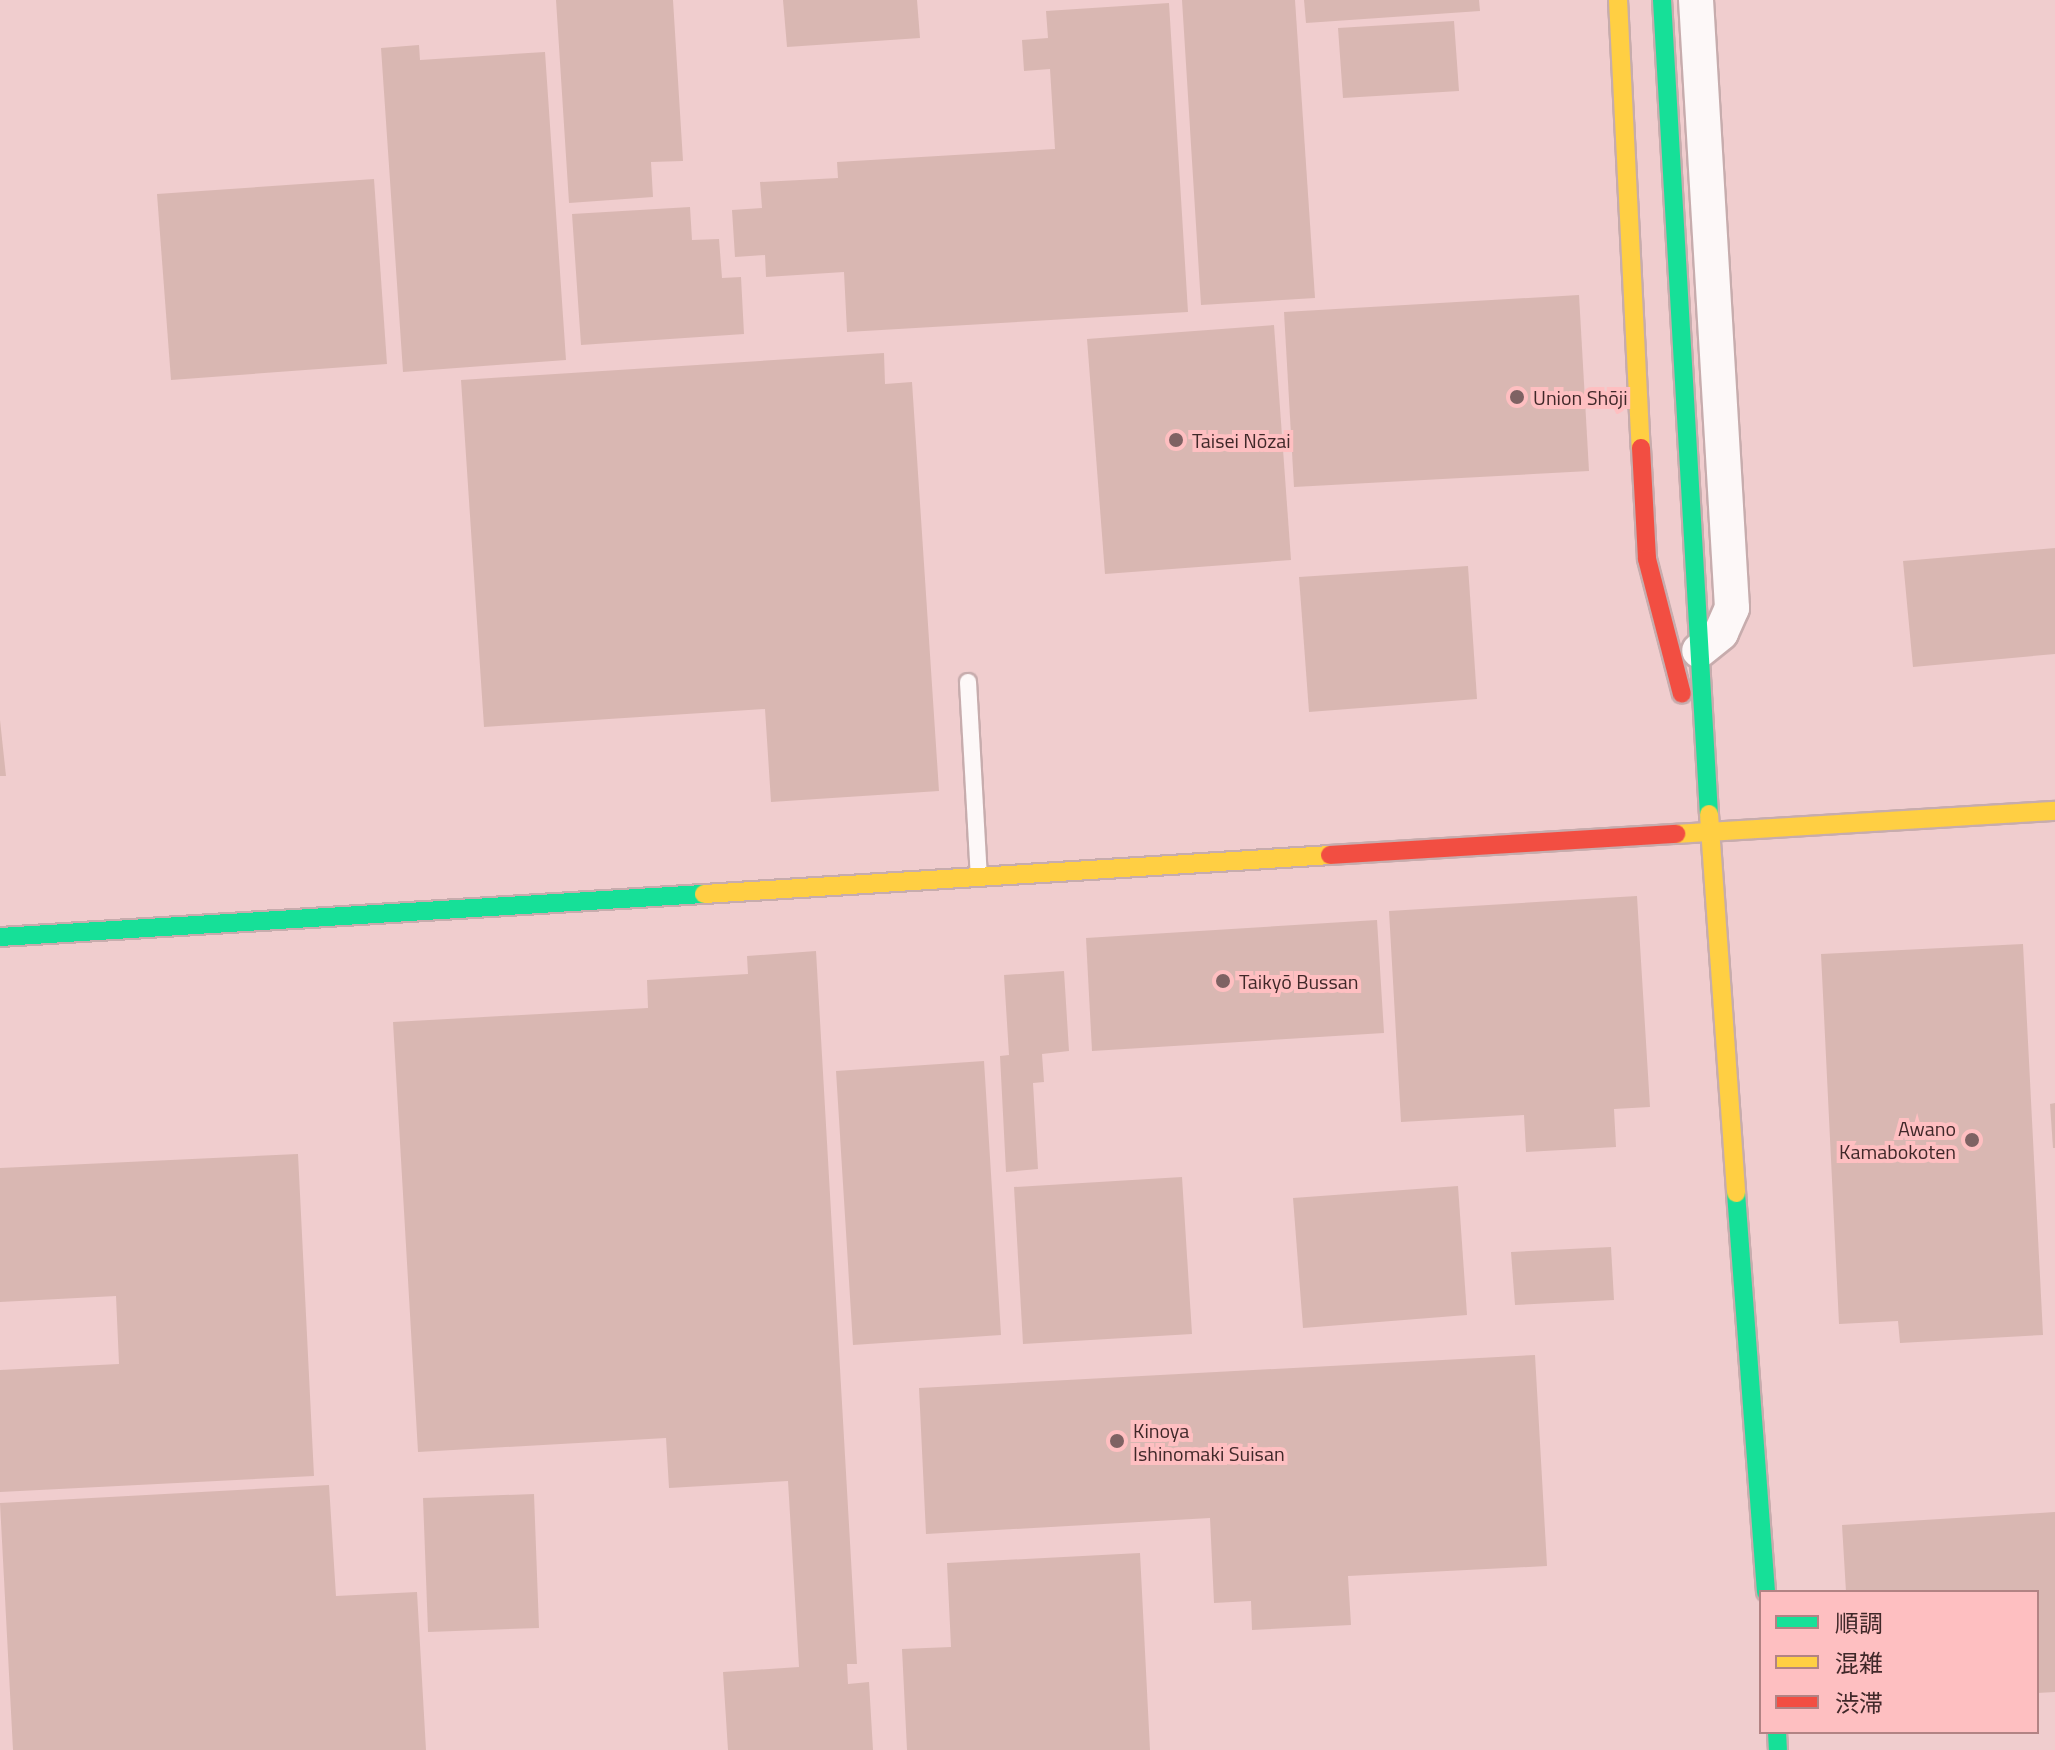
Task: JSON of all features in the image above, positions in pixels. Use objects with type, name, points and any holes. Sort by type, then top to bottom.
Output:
[{"type":"street","points":[[1618,0],[1647,559],[1681,690],[1706,756]]},
{"type":"street","points":[[1662,0],[1710,835],[1766,1590]]},
{"type":"street","points":[[1696,0],[1732,608],[1721,633],[1699,651]]},
{"type":"street","points":[[0,937],[1710,835],[2055,811]]},
{"type":"lane","points":[[968,682],[979,878]]},
{"type":"building","points":[[556,0],[673,0],[683,161],[651,162],[653,197],[569,203]]},
{"type":"building","points":[[783,0],[917,0],[920,38],[787,47]]},
{"type":"building","points":[[1182,0],[1295,0],[1315,298],[1201,305]]},
{"type":"building","points":[[1304,0],[1479,0],[1480,11],[1306,23]]},
{"type":"building","points":[[1169,3],[1188,312],[847,332],[844,272],[766,277],[765,255],[735,257],[732,210],[762,208],[760,182],[838,178],[837,162],[1055,149],[1050,69],[1024,71],[1022,40],[1048,38],[1046,11]]},
{"type":"building","points":[[1454,21],[1459,91],[1343,98],[1338,28]]},
{"type":"building","points":[[419,45],[420,60],[545,52],[566,360],[403,372],[381,48]]},
{"type":"building","points":[[374,179],[387,364],[171,380],[157,194]]},
{"type":"building","points":[[690,207],[692,240],[719,239],[722,278],[741,277],[744,334],[581,345],[572,214]]},
{"type":"building","points":[[1579,295],[1589,471],[1294,487],[1284,312]]},
{"type":"building","points":[[1274,325],[1291,560],[1105,574],[1087,339]]},
{"type":"building","points":[[884,353],[885,384],[912,382],[939,791],[771,802],[765,709],[484,727],[461,380]]},
{"type":"building","points":[[2055,548],[2055,654],[1913,667],[1903,561]]},
{"type":"building","points":[[1468,566],[1477,699],[1309,712],[1299,577]]},
{"type":"building","points":[[0,720],[6,776],[0,776]]},
{"type":"building","points":[[1637,896],[1650,1107],[1614,1109],[1616,1147],[1526,1152],[1524,1115],[1401,1122],[1389,911]]},
{"type":"building","points":[[1377,920],[1384,1033],[1092,1051],[1086,938]]},
{"type":"building","points":[[2023,944],[2043,1335],[1900,1343],[1898,1321],[1839,1324],[1821,954]]},
{"type":"building","points":[[816,951],[857,1664],[847,1664],[848,1684],[869,1682],[873,1750],[728,1750],[723,1672],[799,1667],[788,1481],[669,1488],[666,1438],[418,1452],[393,1022],[648,1008],[647,980],[748,974],[747,956]]},
{"type":"building","points":[[1064,971],[1069,1051],[1042,1054],[1044,1082],[1033,1083],[1038,1169],[1006,1172],[1000,1056],[1009,1055],[1004,975]]},
{"type":"building","points":[[984,1061],[1001,1335],[853,1345],[836,1071]]},
{"type":"building","points":[[2055,1103],[2055,1148],[2053,1148],[2050,1104]]},
{"type":"building","points":[[298,1154],[314,1476],[0,1492],[0,1370],[119,1364],[116,1296],[0,1302],[0,1168]]},
{"type":"building","points":[[1182,1177],[1192,1334],[1023,1344],[1014,1187]]},
{"type":"building","points":[[1458,1186],[1467,1315],[1303,1328],[1293,1198]]},
{"type":"building","points":[[1611,1247],[1614,1300],[1515,1305],[1511,1252]]},
{"type":"building","points":[[1535,1355],[1547,1566],[1348,1576],[1351,1625],[1252,1630],[1251,1601],[1214,1603],[1210,1518],[926,1534],[919,1388]]},
{"type":"building","points":[[329,1485],[336,1596],[417,1592],[426,1750],[13,1750],[0,1503]]},
{"type":"building","points":[[534,1494],[539,1628],[428,1632],[423,1498]]},
{"type":"building","points":[[2055,1512],[2055,1692],[2039,1693],[2039,1590],[1846,1590],[1842,1525]]},
{"type":"building","points":[[1140,1553],[1150,1750],[907,1750],[902,1649],[951,1647],[947,1563]]},
{"type":"traffic: fast","points":[[1662,0],[1709,814]]},
{"type":"traffic: fast","points":[[0,937],[704,894]]},
{"type":"traffic: fast","points":[[1736,1193],[1766,1590]]},
{"type":"traffic: fast","points":[[1777,1734],[1778,1750]]},
{"type":"traffic: slow","points":[[1618,0],[1641,448]]},
{"type":"traffic: slow","points":[[1676,834],[2055,811]]},
{"type":"traffic: slow","points":[[1709,814],[1736,1193]]},
{"type":"traffic: slow","points":[[704,894],[1330,855]]},
{"type":"traffic: jam","points":[[1641,448],[1647,559],[1682,694]]},
{"type":"traffic: jam","points":[[1330,855],[1676,834]]},
{"type":"place","name":"Union Shōji","points":[[1517,397]]},
{"type":"place","name":"Taisei Nōzai","points":[[1176,440]]},
{"type":"place","name":"Taikyō Bussan","points":[[1223,981]]},
{"type":"place","name":"Awano Kamabokoten","points":[[1972,1140]]},
{"type":"place","name":"Kinoya Ishinomaki Suisan","points":[[1117,1441]]}]
